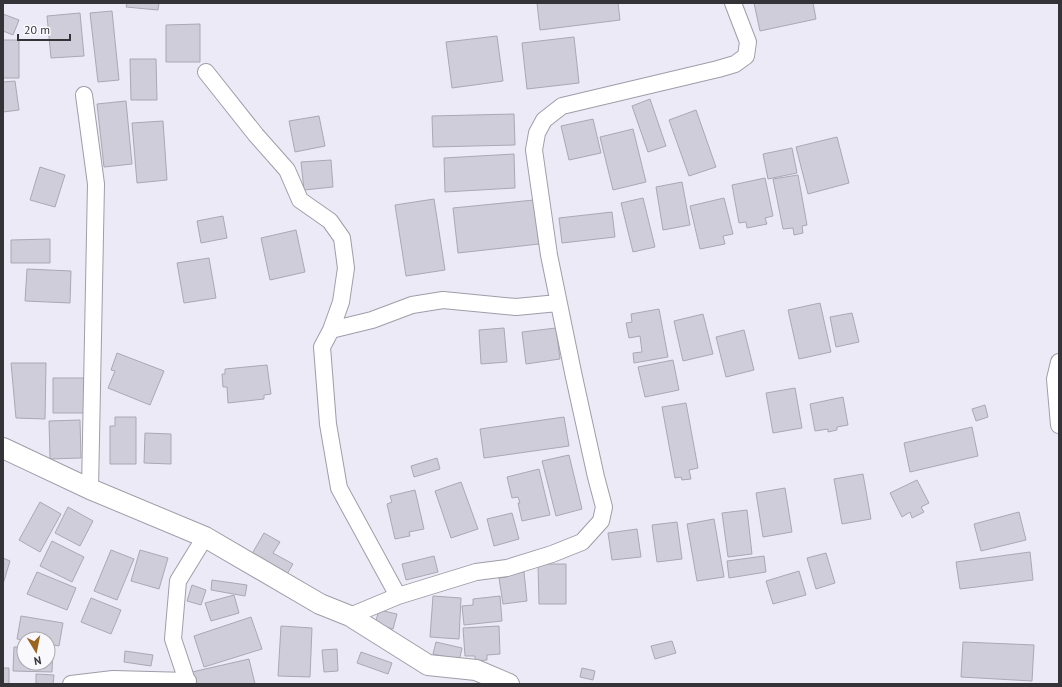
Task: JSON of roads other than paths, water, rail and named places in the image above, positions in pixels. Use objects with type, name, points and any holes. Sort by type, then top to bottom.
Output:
[{"type":"street","points":[[350,616],[398,596],[476,572],[507,568],[552,554],[582,542],[601,521],[604,507],[548,255],[534,150],[537,133],[544,120],[562,106],[735,64],[746,56],[748,42],[733,3]]},
{"type":"street","points":[[206,72],[256,135],[287,170],[300,200],[330,221],[342,238],[346,268],[341,302],[331,330],[322,346],[328,424],[339,488],[398,596]]},
{"type":"street","points":[[84,95],[96,184],[90,489]]},
{"type":"street","points":[[331,330],[372,320],[412,305],[442,300],[516,308],[558,303]]},
{"type":"street","points":[[1059,362],[1055,379],[1059,425]]},
{"type":"street","points":[[3,448],[90,489],[205,537],[320,604],[350,616],[428,665],[476,670],[509,684]]},
{"type":"street","points":[[71,684],[113,679],[188,682],[173,639],[178,581],[205,537]]}]
